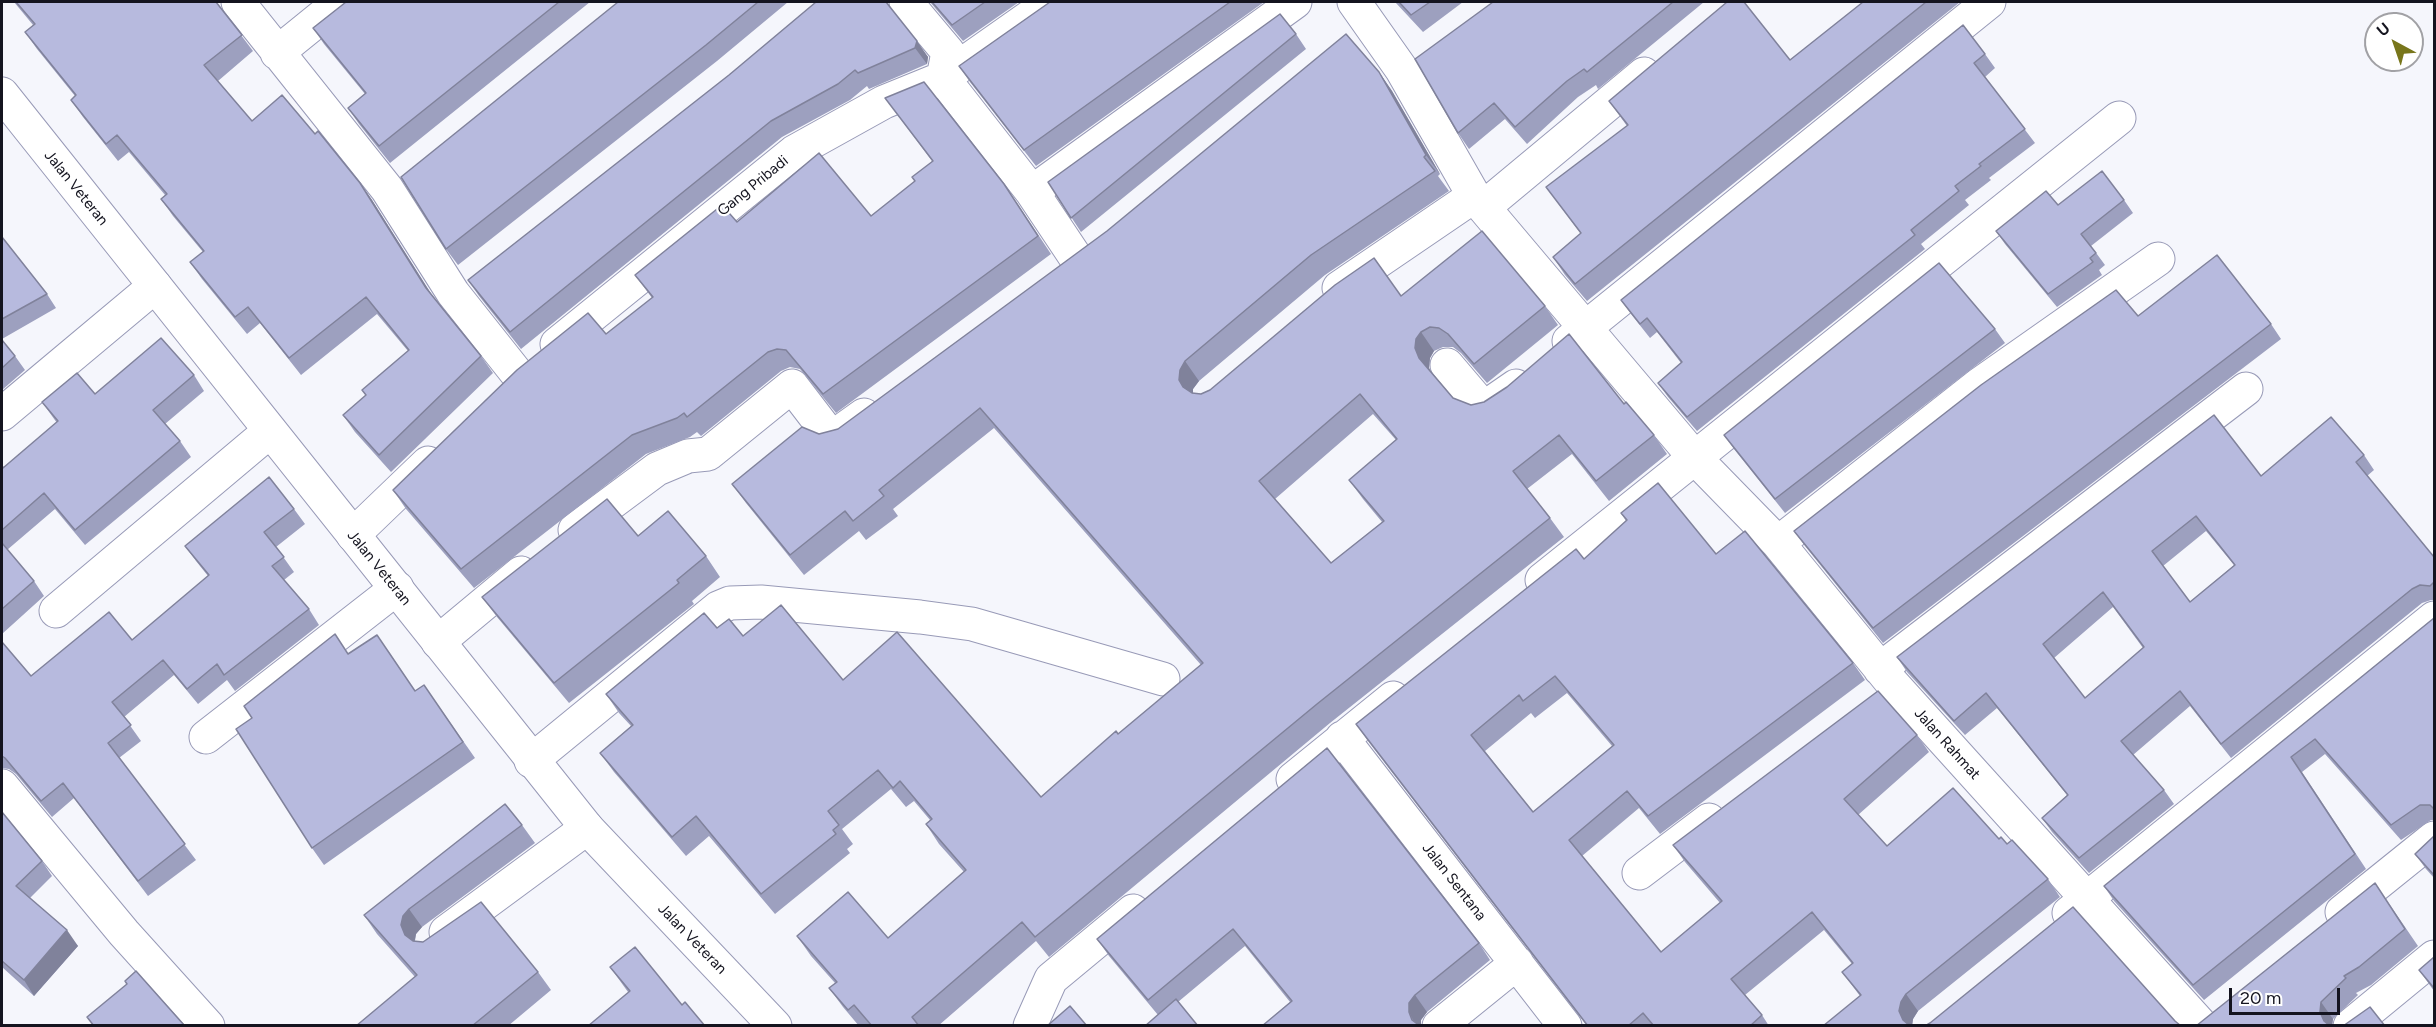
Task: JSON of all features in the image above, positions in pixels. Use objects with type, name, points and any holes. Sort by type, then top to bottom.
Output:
[{"type":"street","points":[[238,2],[387,189],[453,293],[518,375]]},
{"type":"street","points":[[277,53],[340,2]]},
{"type":"street","points":[[906,2],[948,52],[943,78],[1032,192],[1088,249],[1047,279]]},
{"type":"street","name":"Gang Pribadi","points":[[494,399],[518,375],[794,153],[884,102],[943,78],[1051,2]]},
{"type":"street","points":[[1032,192],[1295,2]]},
{"type":"street","points":[[1447,365],[1476,399],[1487,406],[1989,2]]},
{"type":"street","points":[[1342,44],[1362,11]]},
{"type":"street","name":"Jalan Rahmat","points":[[1362,11],[1402,70],[1479,202],[1695,458],[1778,543],[1886,676],[2087,899],[2206,1022]]},
{"type":"street","points":[[1402,70],[1430,49]]},
{"type":"street","points":[[1319,304],[1337,289],[1479,202],[1668,55]]},
{"type":"street","name":"Jalan Veteran","points":[[2,94],[353,536],[397,588],[531,761],[587,828],[775,1026]]},
{"type":"street","points":[[1519,598],[2119,118]]},
{"type":"street","points":[[387,189],[415,166]]},
{"type":"street","points":[[1778,543],[1980,384],[2158,259]]},
{"type":"street","points":[[453,293],[480,271]]},
{"type":"street","points":[[2,414],[155,286]]},
{"type":"street","points":[[438,642],[550,550],[657,469],[687,456],[708,454],[792,386],[828,433],[836,435],[887,398]]},
{"type":"street","points":[[1864,704],[1886,676],[2246,389]]},
{"type":"street","points":[[56,611],[270,431]]},
{"type":"street","points":[[353,536],[452,439]]},
{"type":"street","points":[[206,737],[397,588]]},
{"type":"street","points":[[531,761],[718,608],[730,603],[788,604],[920,616],[972,624],[1163,679]]},
{"type":"street","points":[[2050,929],[2434,618]]},
{"type":"street","points":[[1269,799],[1417,679]]},
{"type":"street","name":"Jalan Sentana","points":[[1342,738],[1565,1026]]},
{"type":"street","points":[[2,786],[116,924],[208,1026]]},
{"type":"street","points":[[1639,873],[1733,803]]},
{"type":"street","points":[[433,942],[587,828]]},
{"type":"street","points":[[2323,928],[2434,838]]},
{"type":"street","points":[[1030,1026],[1051,980],[1158,891]]},
{"type":"street","points":[[2350,1026],[2434,957]]},
{"type":"street","points":[[1439,1026],[1517,963]]},
{"type":"building","points":[[16,2],[216,2],[242,35],[204,65],[252,121],[282,95],[315,134],[318,131],[360,183],[426,288],[481,356],[379,455],[343,415],[366,395],[362,390],[409,350],[366,297],[289,358],[248,307],[235,317],[190,262],[204,251],[161,199],[167,194],[117,135],[106,144],[71,100],[76,95],[25,32],[35,24]]},
{"type":"building","points":[[346,2],[559,2],[379,146],[348,108],[366,93],[313,28]]},
{"type":"building","points":[[618,2],[758,2],[446,249],[401,177]]},
{"type":"building","points":[[816,2],[886,2],[917,41],[915,48],[858,73],[855,70],[838,84],[771,121],[510,332],[468,280],[729,75]]},
{"type":"building","points":[[932,2],[985,2],[952,25]]},
{"type":"building","points":[[1050,2],[1230,2],[1024,150],[959,66]]},
{"type":"building","points":[[1399,2],[1430,2],[1411,15]]},
{"type":"building","points":[[1493,2],[1673,2],[1587,72],[1584,69],[1567,81],[1515,127],[1494,103],[1458,133],[1415,59]]},
{"type":"building","points":[[1727,2],[1744,2],[1790,60],[1863,2],[1926,2],[1575,284],[1553,257],[1581,233],[1546,187],[1628,125],[1609,101]]},
{"type":"building","points":[[1280,14],[1296,34],[1071,218],[1048,182]]},
{"type":"building","points":[[1963,25],[1985,54],[1974,63],[2025,129],[1979,164],[1981,166],[1955,186],[1959,191],[1911,230],[1915,235],[1687,417],[1658,383],[1682,362],[1647,318],[1640,324],[1621,300]]},
{"type":"building","points":[[1346,34],[1379,72],[1426,155],[1424,157],[1435,171],[1311,255],[1185,361],[1180,370],[1179,380],[1183,387],[1192,393],[1201,394],[1210,390],[1335,285],[1374,258],[1401,296],[1482,231],[1545,306],[1474,364],[1448,334],[1439,328],[1430,327],[1421,332],[1416,339],[1415,348],[1419,358],[1453,398],[1471,405],[1484,402],[1507,387],[1569,334],[1624,404],[1626,402],[1654,435],[1596,481],[1559,435],[1513,471],[1550,518],[1317,704],[1035,937],[1022,922],[912,1017],[919,1026],[872,1026],[854,1005],[848,1010],[829,988],[837,982],[797,936],[848,892],[888,938],[966,870],[926,824],[932,819],[900,781],[893,788],[878,770],[828,811],[839,825],[833,830],[836,834],[761,894],[696,816],[672,837],[600,753],[633,725],[606,694],[704,613],[717,628],[729,619],[743,636],[781,605],[843,680],[897,632],[1041,797],[1116,731],[1118,734],[1203,663],[980,408],[879,490],[884,496],[853,521],[845,511],[790,555],[732,484],[802,427],[819,434],[838,429],[1107,231]],"holes":[[[1360,394],[1397,439],[1349,480],[1384,521],[1331,563],[1259,481]]]},
{"type":"building","points":[[924,82],[1004,184],[1038,236],[823,394],[786,350],[777,349],[768,352],[687,417],[684,413],[677,418],[632,435],[461,569],[393,490],[517,370],[588,313],[606,334],[653,297],[635,275],[722,205],[737,222],[819,153],[871,216],[915,181],[912,177],[933,161],[885,98]]},
{"type":"building","points":[[2102,171],[2124,200],[2081,234],[2096,253],[2090,258],[2093,262],[2048,294],[1996,231],[2046,191],[2058,205]]},
{"type":"building","points":[[2,237],[47,294],[2,319]]},
{"type":"building","points":[[2217,255],[2271,324],[1873,628],[1794,531],[1981,385],[2116,290],[2138,316]]},
{"type":"building","points":[[1939,263],[1995,329],[1775,499],[1724,435]]},
{"type":"building","points":[[161,338],[194,375],[153,410],[180,441],[75,530],[44,493],[2,530],[2,465],[3,468],[58,421],[42,402],[77,373],[95,394]]},
{"type":"building","points":[[2,340],[15,356],[2,368]]},
{"type":"building","points":[[2214,415],[2261,476],[2331,417],[2364,455],[2356,462],[2434,557],[2434,582],[2430,586],[2420,585],[2412,589],[2221,744],[2180,691],[2121,741],[2164,790],[2079,858],[2042,818],[2068,795],[1986,693],[1954,721],[1897,657]],"holes":[[[2196,516],[2235,565],[2190,602],[2152,551]],[[2103,592],[2144,647],[2085,698],[2043,644]]]},
{"type":"building","points":[[269,477],[294,509],[264,532],[284,557],[272,566],[309,609],[224,675],[217,664],[187,689],[163,660],[112,702],[131,725],[108,743],[185,844],[138,881],[63,783],[41,801],[2,756],[2,642],[31,676],[109,612],[132,640],[209,575],[185,546]]},
{"type":"building","points":[[1658,483],[1716,554],[1745,531],[1853,663],[1648,816],[1627,791],[1569,840],[1661,952],[1722,901],[1673,845],[1878,691],[1917,735],[1844,799],[1887,846],[1953,788],[1999,839],[2001,837],[2007,844],[2012,840],[2048,879],[1906,994],[1899,1011],[1903,1020],[1910,1026],[1823,1026],[1861,995],[1842,972],[1853,963],[1812,912],[1731,979],[1762,1015],[1750,1026],[1654,1026],[1643,1013],[1628,1026],[1588,1026],[1356,724],[1576,549],[1584,559],[1627,520],[1621,513]],"holes":[[[1555,676],[1614,745],[1533,812],[1471,735],[1519,695],[1523,701]]]},
{"type":"building","points":[[607,499],[638,536],[668,511],[706,556],[677,580],[679,583],[554,683],[482,597]]},
{"type":"building","points":[[2,543],[34,581],[2,609]]},
{"type":"building","points":[[2434,618],[2434,809],[2430,805],[2420,805],[2391,825],[2315,739],[2291,757],[2355,854],[2193,985],[2104,886]]},
{"type":"building","points":[[335,634],[348,654],[377,635],[415,691],[424,685],[463,742],[312,848],[236,729],[252,718],[244,706]]},
{"type":"building","points":[[1327,748],[1479,943],[1415,995],[1409,1003],[1412,1020],[1420,1026],[1262,1026],[1292,1001],[1233,929],[1148,1000],[1097,939]]},
{"type":"building","points":[[505,804],[522,825],[409,909],[403,916],[401,925],[405,935],[413,941],[423,942],[481,902],[538,972],[472,1026],[356,1026],[417,975],[364,915]]},
{"type":"building","points":[[2,812],[42,861],[16,886],[67,930],[24,980],[2,961]]},
{"type":"building","points":[[2434,836],[2434,875],[2415,854]]},
{"type":"building","points":[[2375,883],[2405,929],[2359,967],[2344,976],[2346,978],[2321,1002],[2320,1012],[2324,1021],[2330,1026],[2196,1026]]},
{"type":"building","points":[[2073,907],[2181,1026],[1925,1026],[1930,1023]]},
{"type":"building","points":[[635,947],[682,1005],[685,1002],[705,1026],[588,1026],[630,991],[610,967]]},
{"type":"building","points":[[2434,957],[2434,988],[2419,970]]},
{"type":"building","points":[[136,971],[186,1026],[94,1026],[87,1017],[127,984],[125,981]]},
{"type":"building","points":[[1176,999],[1198,1026],[1145,1026]]},
{"type":"building","points":[[1070,1006],[1087,1026],[1047,1026]]},
{"type":"building","points":[[2370,1007],[2385,1026],[2343,1026]]}]
